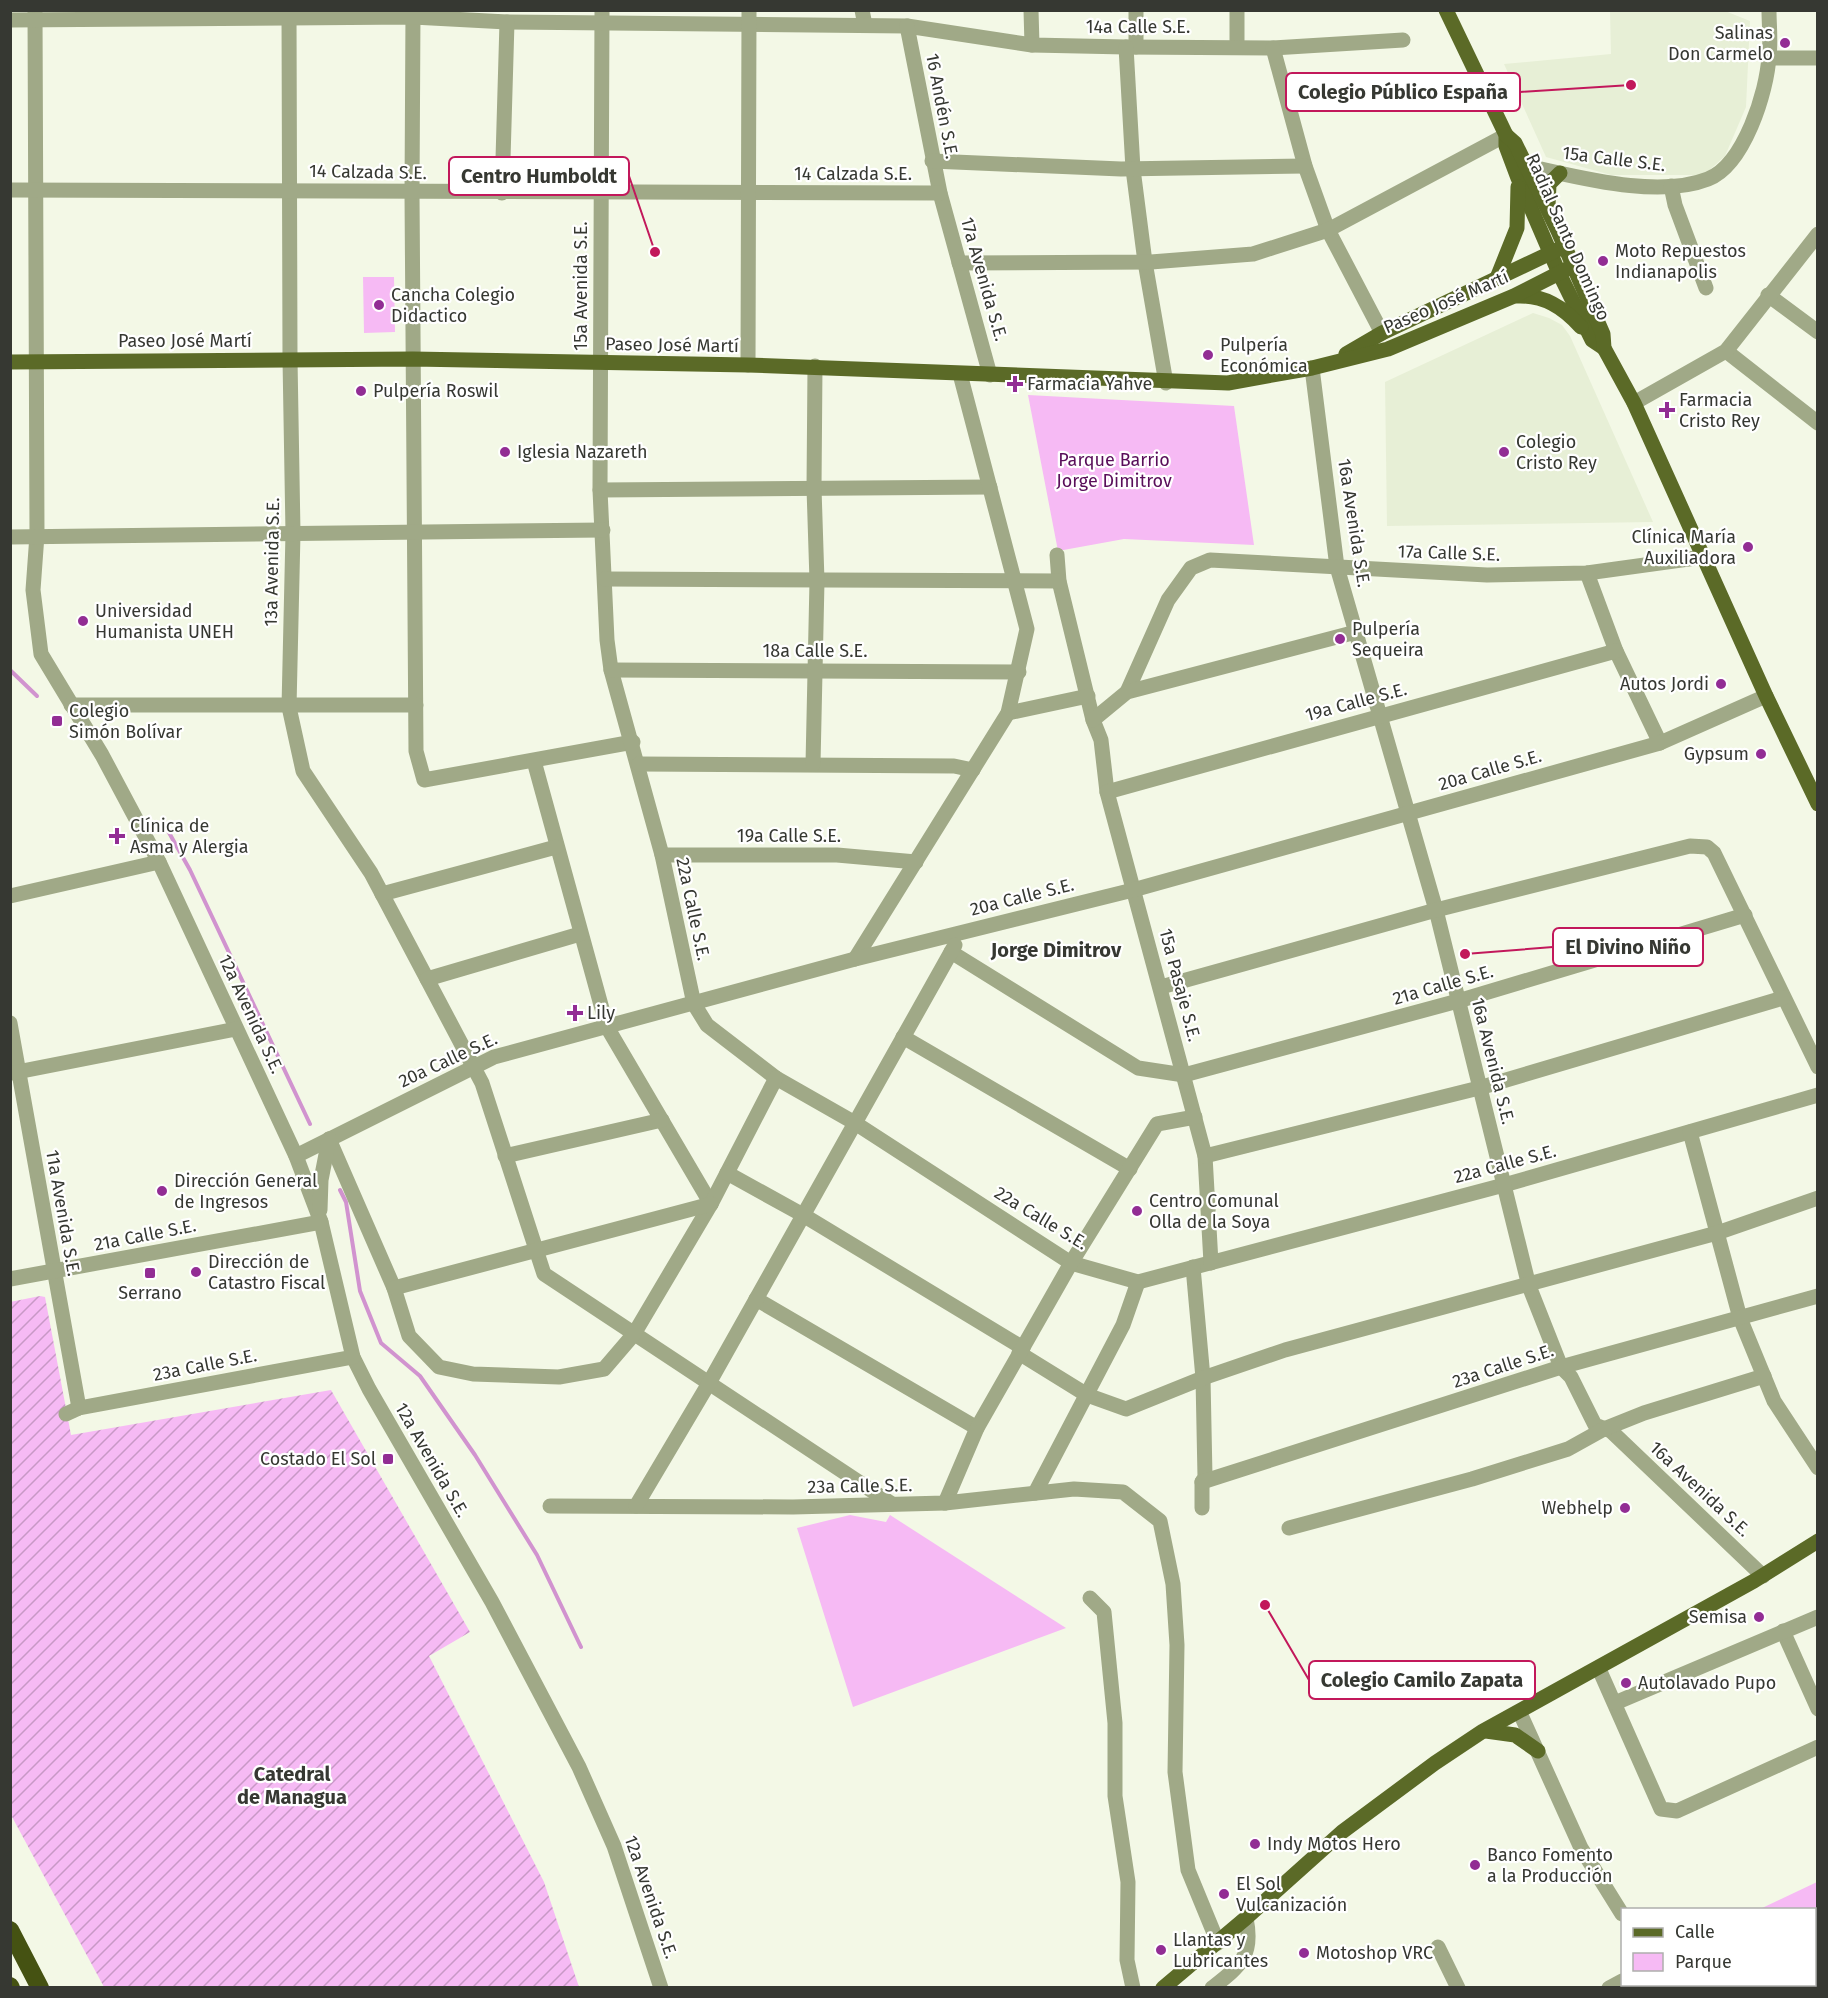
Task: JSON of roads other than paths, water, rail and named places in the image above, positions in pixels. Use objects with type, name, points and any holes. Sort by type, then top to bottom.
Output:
[{"type":"highway","points":[[10,1930],[40,1988]]},
{"type":"main road","name":"Radial Santo Domingo","points":[[1446,10],[1506,135],[1506,146],[1549,212],[1557,250]]},
{"type":"main road","name":"Radial Santo Domingo","points":[[1522,172],[1598,344],[1634,403],[1766,696],[1818,804]]},
{"type":"main road","points":[[1497,278],[1517,228],[1522,172]]},
{"type":"main road","points":[[1549,212],[1549,184],[1560,173]]},
{"type":"main road","name":"Paseo José Martí","points":[[1330,364],[1382,333],[1557,250]]},
{"type":"main road","name":"Paseo José Martí","points":[[10,362],[413,359],[815,366],[1166,383],[1228,383],[1312,368],[1388,349],[1514,296],[1566,270]]},
{"type":"main road","points":[[1514,296],[1546,299],[1570,316],[1598,344]]},
{"type":"main road","points":[[1779,1565],[1818,1533]]},
{"type":"main road","points":[[1163,1988],[1218,1943],[1341,1832],[1483,1731],[1520,1713],[1763,1576],[1818,1541]]},
{"type":"main road","points":[[1483,1731],[1510,1733],[1538,1751]]},
{"type":"street","points":[[1031,10],[1032,45]]},
{"type":"street","points":[[1136,10],[1131,47],[1133,169],[1145,262],[1166,383]]},
{"type":"street","points":[[1237,10],[1237,47]]},
{"type":"street","points":[[1769,10],[1770,58],[1818,58]]},
{"type":"street","name":"14a Calle S.E.","points":[[10,20],[35,15],[289,14],[413,14],[507,22],[602,17],[863,18],[1032,45],[1273,48],[1403,40]]},
{"type":"street","name":"13a Avenida S.E.","points":[[289,14],[293,533],[289,707],[303,771],[382,894],[482,1083],[544,1274],[892,1504]]},
{"type":"street","points":[[413,14],[413,533],[416,751],[424,780],[633,742]]},
{"type":"street","name":"12a Avenida S.E.","points":[[35,15],[38,361],[37,535],[33,590],[41,654],[102,755],[159,862],[296,1156],[321,1222],[353,1357],[369,1389],[492,1602],[579,1767],[614,1846],[661,1988]]},
{"type":"street","name":"15a Avenida S.E.","points":[[602,17],[600,490],[605,579]]},
{"type":"street","points":[[748,365],[746,194],[749,17]]},
{"type":"street","points":[[502,193],[507,22]]},
{"type":"street","name":"16 Andén S.E.","points":[[907,26],[940,193]]},
{"type":"street","points":[[1273,48],[1305,166],[1328,230],[1382,333]]},
{"type":"street","name":"15a Calle S.E.","points":[[1522,172],[1560,173],[1642,185],[1671,186],[1692,184],[1711,178],[1728,167],[1753,123],[1770,58]]},
{"type":"street","points":[[959,263],[1145,262],[1253,254],[1328,230],[1506,135]]},
{"type":"street","points":[[932,161],[1133,169],[1305,166]]},
{"type":"street","points":[[1671,186],[1674,205],[1706,288]]},
{"type":"street","name":"14 Calzada S.E.","points":[[10,190],[289,190],[601,194],[940,193]]},
{"type":"street","name":"17a Avenida S.E.","points":[[940,193],[990,375]]},
{"type":"street","points":[[1634,403],[1726,351],[1768,295],[1815,242]]},
{"type":"street","points":[[1768,295],[1818,332]]},
{"type":"street","points":[[1726,351],[1818,423]]},
{"type":"street","points":[[813,764],[813,670],[817,581],[814,488],[815,366]]},
{"type":"street","name":"16a Avenida S.E.","points":[[1312,368],[1337,567],[1436,910],[1529,1286],[1561,1367],[1571,1377],[1595,1425],[1611,1431],[1763,1576]]},
{"type":"street","points":[[855,959],[1008,713],[1027,629],[960,374]]},
{"type":"street","points":[[600,490],[990,487]]},
{"type":"street","points":[[10,537],[603,530]]},
{"type":"street","name":"15a Pasaje S.E.","points":[[1057,555],[1059,581],[1093,720],[1101,740],[1107,792],[1205,1156],[1211,1263]]},
{"type":"street","name":"17a Calle S.E.","points":[[1127,692],[1168,600],[1191,568],[1210,560],[1487,575],[1587,573],[1703,557]]},
{"type":"street","points":[[1587,573],[1616,651],[1660,743]]},
{"type":"street","points":[[605,579],[1059,581]]},
{"type":"street","name":"22a Calle S.E.","points":[[605,579],[607,640],[612,670],[662,855],[694,1004],[707,1025],[776,1078],[855,1122],[1071,1263],[1138,1282],[1504,1185],[1818,1095]]},
{"type":"street","points":[[1093,720],[1127,692],[1356,632]]},
{"type":"street","name":"19a Calle S.E.","points":[[1107,792],[1616,651]]},
{"type":"street","name":"18a Calle S.E.","points":[[612,670],[1019,672]]},
{"type":"street","points":[[1008,713],[1088,696]]},
{"type":"street","name":"20a Calle S.E.","points":[[296,1156],[494,1057],[855,959],[1133,890],[1660,743],[1766,696]]},
{"type":"street","points":[[71,705],[289,707],[416,705]]},
{"type":"street","points":[[534,761],[607,1027],[711,1204]]},
{"type":"street","points":[[639,764],[954,766],[973,770]]},
{"type":"street","points":[[1161,987],[1436,910],[1690,846],[1707,847],[1714,853],[1818,1067]]},
{"type":"street","points":[[382,894],[556,847]]},
{"type":"street","name":"19a Calle S.E.","points":[[662,855],[837,855],[916,862]]},
{"type":"street","points":[[10,896],[159,862]]},
{"type":"street","name":"21a Calle S.E.","points":[[1184,1075],[1458,1001],[1745,915]]},
{"type":"street","points":[[636,1506],[756,1299],[962,932]]},
{"type":"street","points":[[427,979],[580,934]]},
{"type":"street","points":[[951,952],[1138,1068],[1184,1075]]},
{"type":"street","points":[[1205,1156],[1479,1088],[1784,998]]},
{"type":"street","name":"11a Avenida S.E.","points":[[10,1023],[15,1072],[53,1272],[72,1411]]},
{"type":"street","points":[[15,1072],[236,1029]]},
{"type":"street","points":[[903,1037],[1130,1168]]},
{"type":"street","points":[[322,1143],[394,1288],[409,1336],[439,1367],[473,1374],[559,1377],[604,1369],[634,1334],[711,1204],[776,1078]]},
{"type":"street","points":[[945,1503],[976,1428],[1071,1263],[1157,1124],[1195,1117]]},
{"type":"street","points":[[505,1156],[662,1120]]},
{"type":"street","points":[[1690,1132],[1740,1318],[1774,1401],[1818,1468]]},
{"type":"street","points":[[321,1222],[322,1143]]},
{"type":"street","points":[[727,1173],[803,1215],[1021,1351],[1087,1395],[1126,1409],[1203,1378],[1285,1350],[1529,1286],[1717,1233],[1818,1198]]},
{"type":"street","points":[[394,1288],[711,1204]]},
{"type":"street","name":"21a Calle S.E.","points":[[10,1279],[321,1222]]},
{"type":"street","points":[[1193,1267],[1203,1378],[1205,1477],[1202,1482],[1202,1508]]},
{"type":"street","points":[[1035,1493],[1123,1325],[1138,1282]]},
{"type":"street","name":"23a Calle S.E.","points":[[1202,1482],[1561,1367],[1818,1296]]},
{"type":"street","points":[[756,1299],[976,1428]]},
{"type":"street","name":"23a Calle S.E.","points":[[72,1411],[353,1357]]},
{"type":"street","points":[[1289,1528],[1494,1473],[1568,1449],[1604,1429],[1644,1413],[1764,1377]]},
{"type":"street","name":"23a Calle S.E.","points":[[550,1506],[945,1503],[1074,1488],[1123,1492],[1160,1521],[1173,1584],[1177,1645],[1175,1772],[1188,1870],[1218,1943]]},
{"type":"street","points":[[1090,1598],[1104,1612],[1114,1723],[1115,1796],[1128,1882],[1127,1960],[1133,1988]]},
{"type":"street","points":[[1615,1703],[1818,1617]]},
{"type":"street","points":[[1783,1631],[1818,1709]]},
{"type":"street","points":[[1599,1669],[1615,1703],[1620,1722],[1661,1809],[1677,1810],[1818,1748]]},
{"type":"street","points":[[1520,1713],[1581,1848],[1621,1911]]},
{"type":"street","points":[[1212,1988],[1244,1961],[1248,1944],[1246,1918]]},
{"type":"street","points":[[1438,1947],[1458,1988]]},
{"type":"waterway","points":[[10,670],[37,696]]},
{"type":"waterway","points":[[163,822],[190,870],[310,1124]]},
{"type":"waterway","points":[[340,1190],[346,1202],[360,1291],[381,1343],[420,1376],[475,1455],[537,1555],[581,1647]]},
{"type":"place","name":"Salinas Don Carmelo","points":[[1785,43]]},
{"type":"place","name":"Colegio Público España","points":[[1631,85]]},
{"type":"place","name":"Centro Humboldt","points":[[655,252]]},
{"type":"place","name":"Moto Repuestos Indianapolis","points":[[1603,261]]},
{"type":"place","name":"Cancha Colegio Didactico","points":[[379,305]]},
{"type":"place","name":"Pulpería Económica","points":[[1208,355]]},
{"type":"place","name":"Farmacia Yahve","points":[[1015,384]]},
{"type":"place","name":"Pulpería Roswil","points":[[361,391]]},
{"type":"place","name":"Farmacia Cristo Rey","points":[[1667,410]]},
{"type":"place","name":"Iglesia Nazareth","points":[[505,452]]},
{"type":"place","name":"Colegio Cristo Rey","points":[[1504,452]]},
{"type":"place","name":"Clínica María Auxiliadora","points":[[1748,547]]},
{"type":"place","name":"Universidad Humanista UNEH","points":[[83,621]]},
{"type":"place","name":"Pulpería Sequeira","points":[[1340,639]]},
{"type":"place","name":"Autos Jordi","points":[[1721,684]]},
{"type":"place","name":"Colegio Simón Bolívar","points":[[57,721]]},
{"type":"place","name":"Gypsum","points":[[1761,754]]},
{"type":"place","name":"Clínica de Asma y Alergia","points":[[117,836]]},
{"type":"place","name":"El Divino Niño","points":[[1465,954]]},
{"type":"place","name":"Lily","points":[[575,1013]]},
{"type":"place","name":"Dirección General de Ingresos","points":[[162,1191]]},
{"type":"place","name":"Centro Comunal Olla de la Soya","points":[[1137,1211]]},
{"type":"place","name":"Dirección de Catastro Fiscal","points":[[196,1272]]},
{"type":"place","name":"Serrano","points":[[150,1273]]},
{"type":"place","name":"Costado El Sol","points":[[388,1459]]},
{"type":"place","name":"Webhelp","points":[[1625,1508]]},
{"type":"place","name":"Colegio Camilo Zapata","points":[[1265,1605]]},
{"type":"place","name":"Semisa","points":[[1759,1617]]},
{"type":"place","name":"Autolavado Pupo","points":[[1626,1683]]},
{"type":"place","name":"Indy Motos Hero","points":[[1255,1844]]},
{"type":"place","name":"Banco Fomento a la Producción","points":[[1475,1865]]},
{"type":"place","name":"El Sol Vulcanización","points":[[1224,1894]]},
{"type":"place","name":"Llantas y Lubricantes","points":[[1161,1950]]},
{"type":"place","name":"Motoshop VRC","points":[[1304,1953]]},
{"type":"district","name":"Jorge Dimitrov","points":[[1056,950]]},
{"type":"district","name":"Catedral de Managua","points":[[292,1786]]},
{"type":"park label","name":"Parque Barrio Jorge Dimitrov","points":[[1114,470]]}]
